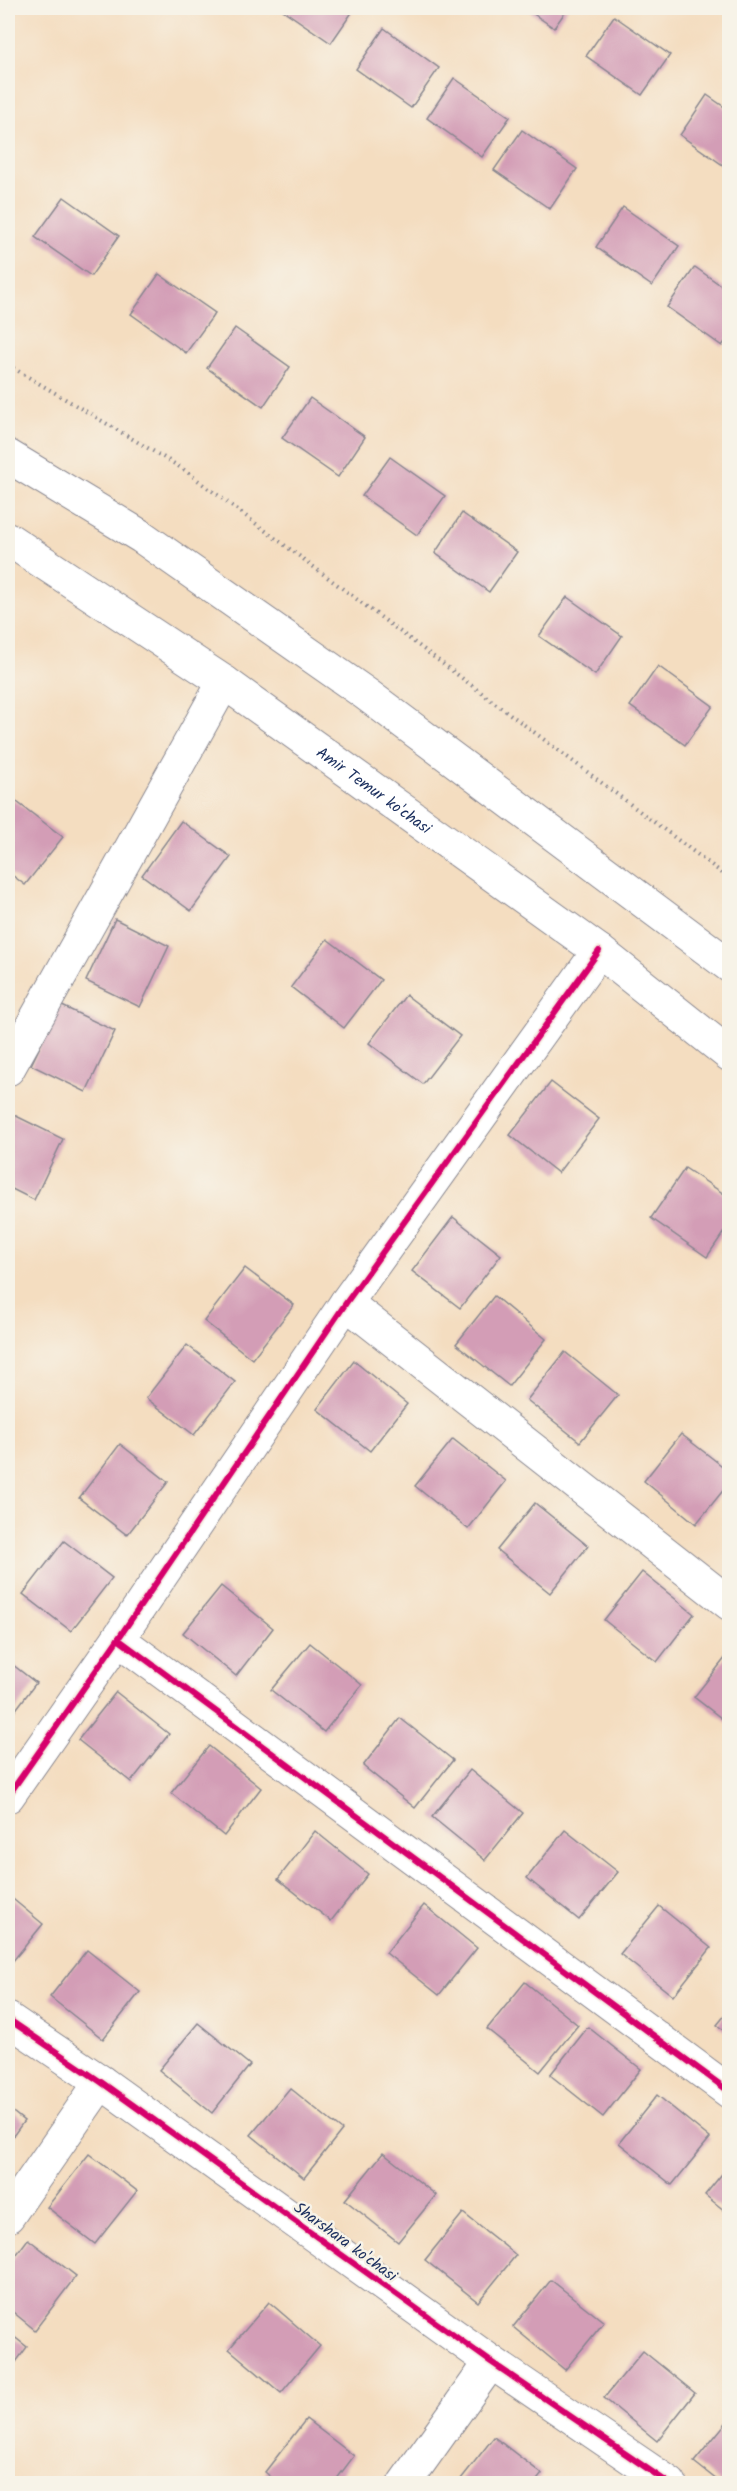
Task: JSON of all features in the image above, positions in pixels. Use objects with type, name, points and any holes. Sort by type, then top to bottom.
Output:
[{"type":"street","points":[[8,456],[142,537],[366,694],[729,966]]},
{"type":"street","name":"Amir Temur ko'chasi","points":[[8,540],[224,682],[599,951],[729,1055]]},
{"type":"street","points":[[8,1069],[224,682]]},
{"type":"street","points":[[8,1796],[118,1639],[346,1303],[599,951]]},
{"type":"street","points":[[346,1303],[729,1604]]},
{"type":"street","points":[[118,1639],[729,2092]]},
{"type":"street","name":"Sharshara ko'chasi","points":[[8,2019],[101,2082],[491,2362],[670,2484]]},
{"type":"street","points":[[8,2216],[101,2082]]},
{"type":"street","points":[[404,2484],[491,2362]]},
{"type":"path","points":[[8,365],[183,469],[729,879]]},
{"type":"building","points":[[280,8],[355,8],[331,43]]},
{"type":"building","points":[[525,8],[568,8],[554,28]]},
{"type":"building","points":[[614,16],[670,55],[642,95],[586,56]]},
{"type":"building","points":[[384,28],[439,68],[411,108],[356,69]]},
{"type":"building","points":[[454,78],[510,117],[482,157],[427,118]]},
{"type":"building","points":[[707,95],[730,111],[730,170],[680,135]]},
{"type":"building","points":[[522,130],[577,169],[550,209],[494,170]]},
{"type":"building","points":[[64,197],[119,236],[91,276],[35,237]]},
{"type":"building","points":[[623,207],[679,246],[652,286],[596,247]]},
{"type":"building","points":[[695,267],[730,292],[730,335],[722,346],[667,307]]},
{"type":"building","points":[[159,274],[215,313],[186,353],[131,314]]},
{"type":"building","points":[[235,328],[290,367],[263,407],[207,368]]},
{"type":"building","points":[[310,398],[365,437],[338,477],[282,438]]},
{"type":"building","points":[[390,457],[445,496],[417,535],[362,496]]},
{"type":"building","points":[[462,513],[517,552],[489,592],[435,553]]},
{"type":"building","points":[[567,597],[622,636],[595,675],[539,636]]},
{"type":"building","points":[[658,666],[713,706],[685,745],[630,706]]},
{"type":"building","points":[[9,796],[63,837],[25,885],[8,872]]},
{"type":"building","points":[[181,821],[231,857],[191,911],[142,875]]},
{"type":"building","points":[[115,919],[169,946],[140,1007],[86,981]]},
{"type":"building","points":[[327,939],[381,980],[344,1028],[291,987]]},
{"type":"building","points":[[406,995],[460,1036],[423,1084],[369,1043]]},
{"type":"building","points":[[60,1005],[115,1031],[86,1092],[31,1065]]},
{"type":"building","points":[[551,1082],[599,1119],[558,1173],[510,1135]]},
{"type":"building","points":[[8,1112],[63,1139],[34,1200],[8,1187]]},
{"type":"building","points":[[685,1168],[730,1198],[730,1223],[707,1257],[651,1218]]},
{"type":"building","points":[[453,1217],[501,1255],[460,1308],[412,1271]]},
{"type":"building","points":[[245,1268],[294,1305],[252,1359],[204,1321]]},
{"type":"building","points":[[494,1296],[546,1339],[509,1386],[456,1344]]},
{"type":"building","points":[[187,1345],[235,1382],[194,1435],[146,1398]]},
{"type":"building","points":[[565,1352],[618,1395],[580,1442],[527,1400]]},
{"type":"building","points":[[354,1361],[407,1404],[370,1451],[317,1409]]},
{"type":"building","points":[[681,1434],[730,1472],[730,1482],[696,1524],[644,1481]]},
{"type":"building","points":[[453,1439],[506,1481],[468,1529],[415,1486]]},
{"type":"building","points":[[120,1444],[168,1482],[127,1535],[79,1498]]},
{"type":"building","points":[[535,1503],[588,1546],[550,1593],[497,1550]]},
{"type":"building","points":[[64,1541],[112,1578],[71,1631],[23,1594]]},
{"type":"building","points":[[642,1572],[694,1614],[657,1662],[604,1620]]},
{"type":"building","points":[[221,1586],[273,1628],[236,1676],[183,1633]]},
{"type":"building","points":[[310,1643],[362,1685],[324,1732],[271,1690]]},
{"type":"building","points":[[730,1652],[730,1725],[694,1697]]},
{"type":"building","points":[[8,1661],[36,1683],[8,1720]]},
{"type":"building","points":[[116,1692],[169,1734],[131,1782],[78,1740]]},
{"type":"building","points":[[400,1718],[453,1760],[415,1808],[363,1766]]},
{"type":"building","points":[[209,1746],[261,1788],[224,1836],[171,1793]]},
{"type":"building","points":[[470,1770],[523,1813],[485,1860],[432,1817]]},
{"type":"building","points":[[565,1830],[618,1872],[579,1920],[527,1878]]},
{"type":"building","points":[[315,1831],[368,1874],[331,1921],[278,1879]]},
{"type":"building","points":[[8,1895],[43,1924],[8,1967]]},
{"type":"building","points":[[424,1905],[477,1948],[439,1995],[386,1953]]},
{"type":"building","points":[[659,1906],[711,1948],[673,1996],[620,1954]]},
{"type":"building","points":[[87,1950],[140,1992],[103,2039],[50,1997]]},
{"type":"building","points":[[525,1982],[578,2025],[540,2072],[487,2029]]},
{"type":"building","points":[[730,2009],[730,2035],[717,2025]]},
{"type":"building","points":[[198,2023],[250,2065],[212,2113],[159,2070]]},
{"type":"building","points":[[588,2027],[641,2069],[603,2117],[550,2075]]},
{"type":"building","points":[[290,2088],[342,2130],[304,2178],[251,2135]]},
{"type":"building","points":[[657,2095],[710,2138],[672,2185],[619,2143]]},
{"type":"building","points":[[8,2108],[24,2121],[8,2143]]},
{"type":"building","points":[[383,2153],[436,2195],[398,2242],[345,2200]]},
{"type":"building","points":[[89,2154],[137,2191],[95,2244],[47,2207]]},
{"type":"building","points":[[730,2164],[730,2215],[705,2195]]},
{"type":"building","points":[[463,2213],[516,2255],[478,2302],[425,2260]]},
{"type":"building","points":[[28,2239],[76,2276],[35,2330],[8,2308],[8,2266]]},
{"type":"building","points":[[551,2280],[604,2322],[565,2370],[513,2327]]},
{"type":"building","points":[[269,2302],[320,2346],[281,2393],[229,2349]]},
{"type":"building","points":[[8,2332],[27,2347],[8,2373]]},
{"type":"building","points":[[643,2351],[695,2393],[657,2441],[604,2398]]},
{"type":"building","points":[[730,2418],[730,2484],[722,2484],[694,2462]]},
{"type":"building","points":[[306,2419],[354,2456],[333,2484],[279,2484],[265,2472]]},
{"type":"building","points":[[494,2437],[542,2474],[534,2484],[457,2484]]},
{"type":"cycle path","points":[[8,1796],[118,1639],[346,1303],[599,951]]},
{"type":"cycle path","points":[[118,1639],[730,2092]]},
{"type":"cycle path","points":[[8,2019],[101,2082],[491,2362],[670,2484]]}]
